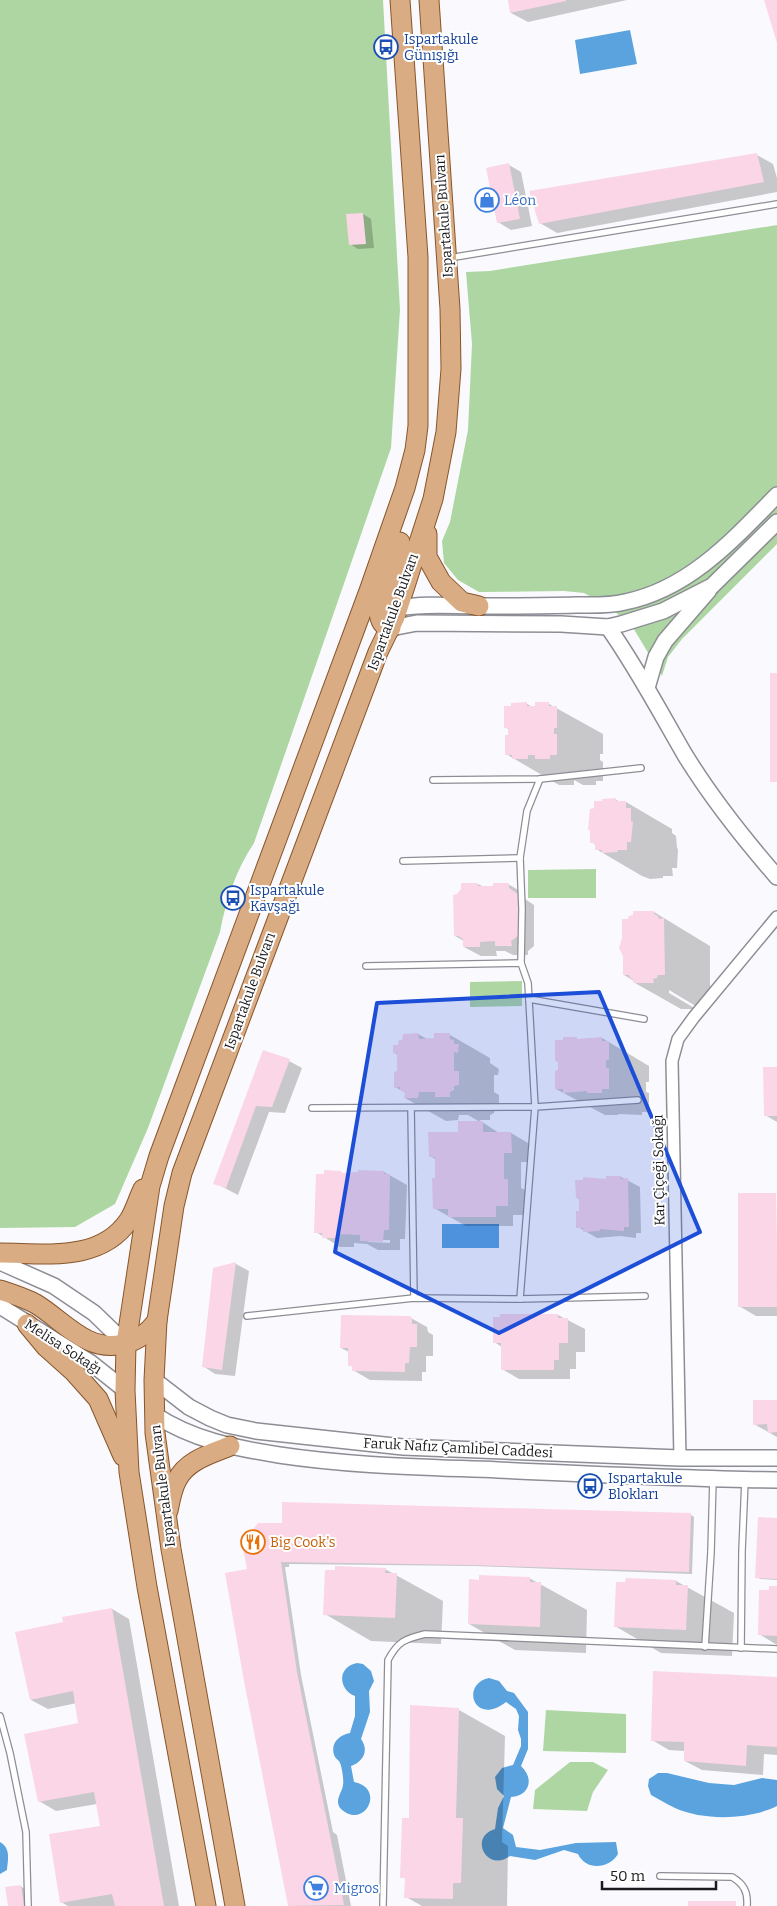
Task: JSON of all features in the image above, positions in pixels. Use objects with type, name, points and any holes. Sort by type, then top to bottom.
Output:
[{"type":"main road","name":"Ispartakule Bulvarı","points":[[206,1906],[149,1596],[129,1472],[125,1390],[126,1344],[150,1186],[159,1156],[406,488],[415,450],[418,426],[418,257],[400,0]]},
{"type":"main road","name":"Ispartakule Bulvarı","points":[[235,1906],[157,1459],[154,1380],[157,1322],[174,1206],[182,1173],[378,652],[398,608],[433,499],[446,432],[451,369],[447,258],[429,0]]},
{"type":"main road","points":[[390,628],[382,624],[379,609],[404,525],[415,450]]},
{"type":"main road","points":[[433,499],[425,542],[426,558],[441,582],[452,594],[462,602],[479,606]]},
{"type":"main road","points":[[358,619],[367,612],[398,608]]},
{"type":"main road","points":[[0,1253],[75,1253],[92,1249],[110,1240],[129,1220],[159,1156]]},
{"type":"main road","points":[[0,1290],[35,1304],[93,1344],[110,1347],[126,1344],[140,1339],[157,1322]]},
{"type":"main road","points":[[26,1324],[46,1347],[74,1372],[98,1399],[129,1472]]},
{"type":"main road","points":[[126,1344],[154,1380]]},
{"type":"main road","points":[[125,1390],[155,1415]]},
{"type":"main road","points":[[166,1519],[176,1480],[185,1469],[200,1458],[230,1446]]},
{"type":"street","points":[[398,608],[428,604],[595,606],[624,602],[673,584],[709,561],[777,495]]},
{"type":"street","points":[[647,688],[656,657],[665,641],[703,600],[713,585],[777,522]]},
{"type":"street","points":[[390,628],[417,624],[561,624],[608,627],[663,611],[713,585]]},
{"type":"street","points":[[624,602],[610,615],[608,627],[626,653],[686,756],[739,832],[777,877]]},
{"type":"street","name":"Kar Çiçeği Sokağı","points":[[680,1458],[672,1061],[678,1039],[694,1017],[777,917]]},
{"type":"street","points":[[0,1262],[54,1286],[94,1313],[126,1344]]},
{"type":"street","name":"Melisa Sokağı","points":[[0,1306],[91,1363],[125,1390]]},
{"type":"street","name":"Faruk Nafız Çamlıbel Caddesi","points":[[154,1380],[189,1407],[210,1418],[227,1425],[256,1431],[403,1448],[680,1458],[777,1458]]},
{"type":"street","name":"Faruk Nafız Çamlıbel Caddesi","points":[[155,1415],[173,1427],[198,1437],[230,1446],[319,1461],[696,1479],[777,1480]]},
{"type":"street","points":[[661,1477],[659,1463],[662,1457]]},
{"type":"street","points":[[696,1458],[699,1463],[696,1479]]},
{"type":"lane","points":[[447,258],[777,204]]},
{"type":"lane","points":[[433,780],[540,779],[641,768]]},
{"type":"lane","points":[[520,1299],[535,1107],[528,983],[521,963],[520,858],[527,811],[540,779]]},
{"type":"lane","points":[[403,861],[520,858]]},
{"type":"lane","points":[[366,966],[521,963]]},
{"type":"lane","points":[[529,999],[644,1019]]},
{"type":"lane","points":[[312,1108],[535,1107],[638,1100]]},
{"type":"lane","points":[[411,1108],[414,1298]]},
{"type":"lane","points":[[247,1316],[414,1298],[520,1299],[645,1296]]},
{"type":"lane","points":[[705,1646],[713,1479]]},
{"type":"lane","points":[[742,1648],[742,1551],[745,1480]]},
{"type":"lane","points":[[383,1906],[388,1660],[396,1646],[407,1638],[425,1634],[777,1649]]},
{"type":"lane","points":[[0,1716],[10,1752],[26,1832],[28,1906]]},
{"type":"lane","points":[[660,1876],[732,1877],[745,1888],[747,1906]]},
{"type":"highlighted area","points":[[599,992],[700,1232],[499,1333],[335,1252],[377,1003]]},
{"type":"green space","points":[[0,0],[383,0],[400,310],[391,448],[254,843],[242,864],[233,886],[225,908],[220,932],[148,1128],[115,1204],[75,1227],[0,1228]]},
{"type":"green space","points":[[777,225],[777,544],[682,639],[668,657],[662,676],[632,626],[608,606],[584,593],[564,591],[479,592],[458,580],[444,563],[442,541],[450,522],[468,430],[472,344],[466,272],[490,271]]},
{"type":"green space","points":[[596,869],[596,898],[528,898],[528,870]]},
{"type":"green space","points":[[522,981],[522,1006],[470,1007],[470,982]]},
{"type":"green space","points":[[546,1710],[626,1714],[626,1753],[543,1751]]},
{"type":"green space","points":[[570,1762],[593,1762],[608,1770],[593,1792],[587,1811],[533,1809],[535,1790]]},
{"type":"water","points":[[630,30],[637,64],[580,74],[575,40]]},
{"type":"water","points":[[442,1224],[499,1224],[499,1248],[442,1248]]},
{"type":"water","points":[[363,1664],[371,1671],[374,1681],[369,1691],[370,1712],[361,1739],[365,1747],[364,1755],[351,1766],[354,1782],[369,1791],[369,1805],[360,1814],[353,1815],[341,1809],[338,1802],[343,1785],[343,1777],[341,1765],[335,1757],[333,1748],[339,1738],[350,1733],[355,1716],[355,1696],[345,1688],[342,1678],[343,1673],[350,1665]]},
{"type":"water","points":[[489,1678],[499,1681],[507,1691],[514,1693],[528,1712],[528,1749],[521,1766],[528,1776],[528,1786],[522,1794],[511,1797],[503,1828],[513,1835],[516,1847],[540,1850],[576,1843],[616,1842],[618,1854],[609,1863],[598,1866],[592,1865],[586,1863],[578,1854],[564,1850],[535,1860],[510,1856],[502,1860],[494,1860],[484,1852],[482,1846],[483,1839],[487,1833],[495,1829],[498,1808],[504,1796],[497,1789],[495,1777],[502,1768],[513,1765],[521,1746],[518,1730],[519,1716],[516,1709],[506,1702],[486,1710],[479,1707],[475,1702],[473,1695],[475,1688],[480,1682]]},
{"type":"water","points":[[658,1773],[667,1773],[709,1783],[734,1785],[762,1778],[777,1780],[777,1806],[753,1814],[726,1817],[713,1817],[687,1812],[651,1795],[648,1786],[649,1779]]},
{"type":"water","points":[[0,1842],[6,1848],[8,1858],[7,1870],[0,1874]]},
{"type":"building","points":[[508,0],[566,0],[566,1],[510,13]]},
{"type":"building","points":[[764,0],[777,0],[777,43]]},
{"type":"building","points":[[757,153],[764,182],[539,224],[529,191]]},
{"type":"building","points":[[509,163],[520,219],[497,223],[486,168]]},
{"type":"building","points":[[363,213],[366,244],[349,245],[346,214]]},
{"type":"building","points":[[770,673],[777,673],[777,782],[770,782]]},
{"type":"building","points":[[527,702],[527,706],[535,706],[535,702],[549,702],[549,706],[557,706],[557,728],[554,728],[554,734],[557,734],[557,755],[550,755],[550,759],[535,759],[535,755],[528,755],[528,759],[512,759],[512,755],[505,755],[505,735],[508,735],[508,728],[504,728],[504,706],[511,706],[511,703]]},
{"type":"building","points":[[616,798],[616,801],[626,801],[626,808],[631,808],[631,822],[633,821],[631,842],[627,842],[627,850],[602,853],[602,850],[595,850],[595,843],[590,843],[590,830],[588,830],[590,809],[594,808],[594,801]]},
{"type":"building","points":[[461,883],[478,883],[478,886],[493,886],[493,883],[509,883],[509,888],[518,894],[518,936],[511,941],[512,946],[495,946],[495,941],[480,942],[480,947],[463,947],[463,939],[454,936],[453,895],[457,894],[461,889]]},
{"type":"building","points":[[633,911],[654,911],[654,914],[659,919],[664,918],[665,975],[658,975],[657,978],[653,979],[654,983],[633,983],[633,979],[629,975],[623,975],[623,956],[619,948],[622,938],[622,919],[628,919],[629,916],[633,915]]},
{"type":"building","points":[[418,1033],[419,1039],[434,1038],[434,1033],[450,1033],[450,1039],[454,1040],[454,1044],[459,1044],[458,1053],[454,1052],[454,1071],[459,1071],[459,1085],[454,1086],[454,1090],[450,1092],[450,1097],[435,1097],[435,1092],[419,1092],[418,1098],[404,1098],[405,1093],[400,1090],[400,1087],[394,1088],[394,1072],[397,1071],[397,1053],[393,1053],[393,1045],[398,1045],[399,1040],[402,1040],[403,1034]]},
{"type":"building","points":[[563,1037],[577,1037],[577,1039],[602,1037],[602,1041],[609,1041],[609,1060],[606,1060],[606,1068],[609,1068],[609,1089],[602,1089],[602,1093],[587,1093],[587,1091],[563,1093],[563,1089],[555,1089],[555,1071],[558,1070],[558,1061],[555,1061],[555,1040],[563,1040]]},
{"type":"building","points":[[263,1050],[290,1059],[272,1107],[256,1106],[226,1188],[213,1184]]},
{"type":"building","points":[[763,1067],[777,1067],[777,1116],[764,1116]]},
{"type":"building","points":[[458,1121],[483,1121],[483,1132],[511,1132],[512,1153],[504,1153],[504,1179],[508,1179],[508,1206],[496,1206],[496,1217],[448,1217],[448,1209],[433,1209],[432,1178],[435,1178],[435,1157],[429,1157],[428,1132],[458,1132]]},
{"type":"building","points":[[324,1170],[341,1171],[342,1173],[358,1172],[358,1170],[384,1171],[384,1174],[390,1174],[389,1230],[384,1230],[383,1242],[360,1241],[360,1235],[337,1234],[337,1238],[322,1238],[322,1233],[314,1233],[316,1174],[324,1174]]},
{"type":"building","points":[[606,1176],[621,1176],[621,1179],[628,1178],[629,1227],[624,1227],[624,1231],[600,1229],[600,1231],[583,1232],[583,1228],[576,1228],[576,1211],[579,1211],[579,1198],[576,1198],[575,1180],[583,1180],[583,1177],[606,1179]]},
{"type":"building","points":[[738,1193],[776,1193],[777,1307],[738,1307]]},
{"type":"building","points":[[236,1262],[222,1370],[202,1367],[213,1268]]},
{"type":"building","points":[[500,1314],[558,1314],[558,1318],[568,1318],[568,1343],[559,1343],[559,1360],[554,1360],[554,1370],[501,1370],[501,1343],[493,1343],[493,1317],[500,1317]]},
{"type":"building","points":[[341,1315],[410,1316],[412,1324],[417,1324],[417,1347],[410,1347],[409,1363],[405,1363],[405,1372],[352,1371],[352,1366],[348,1366],[348,1348],[340,1348]]},
{"type":"building","points":[[753,1400],[777,1400],[777,1432],[768,1433],[767,1424],[753,1425]]},
{"type":"building","points":[[282,1502],[691,1513],[689,1572],[470,1565],[281,1562],[297,1672],[344,1905],[288,1906],[225,1573],[247,1569],[242,1544],[258,1523],[282,1523]]},
{"type":"building","points":[[758,1517],[777,1518],[777,1579],[755,1578]]},
{"type":"building","points":[[335,1566],[386,1568],[385,1573],[397,1573],[395,1618],[323,1615],[325,1570],[335,1570]]},
{"type":"building","points":[[479,1575],[530,1577],[530,1582],[541,1582],[540,1627],[468,1624],[469,1579],[479,1580]]},
{"type":"building","points":[[626,1578],[676,1580],[676,1585],[688,1585],[686,1630],[614,1627],[616,1582],[625,1582]]},
{"type":"building","points":[[769,1586],[777,1586],[777,1636],[758,1635],[759,1590],[769,1590]]},
{"type":"building","points":[[112,1608],[164,1906],[115,1906],[112,1894],[60,1903],[49,1834],[100,1826],[94,1792],[38,1802],[24,1734],[78,1723],[73,1691],[30,1700],[15,1632],[63,1622],[62,1617]]},
{"type":"building","points":[[653,1671],[777,1677],[777,1747],[747,1745],[746,1766],[684,1761],[684,1742],[651,1741]]},
{"type":"building","points":[[410,1705],[459,1708],[456,1818],[463,1818],[461,1883],[453,1883],[453,1899],[404,1898],[405,1878],[400,1878],[402,1818],[409,1818]]},
{"type":"building","points":[[21,1885],[24,1906],[8,1906],[5,1887]]},
{"type":"building","points":[[688,1901],[736,1901],[736,1906],[688,1906]]},
{"type":"place","name":"Ispartakule Günışığı","points":[[386,47]]},
{"type":"place","name":"Léon","points":[[487,200]]},
{"type":"place","name":"Ispartakule Kavşağı","points":[[233,898]]},
{"type":"place","name":"Ispartakule Blokları","points":[[590,1486]]},
{"type":"place","name":"Big Cook's","points":[[253,1542]]},
{"type":"place","name":"Migros","points":[[316,1888]]}]
